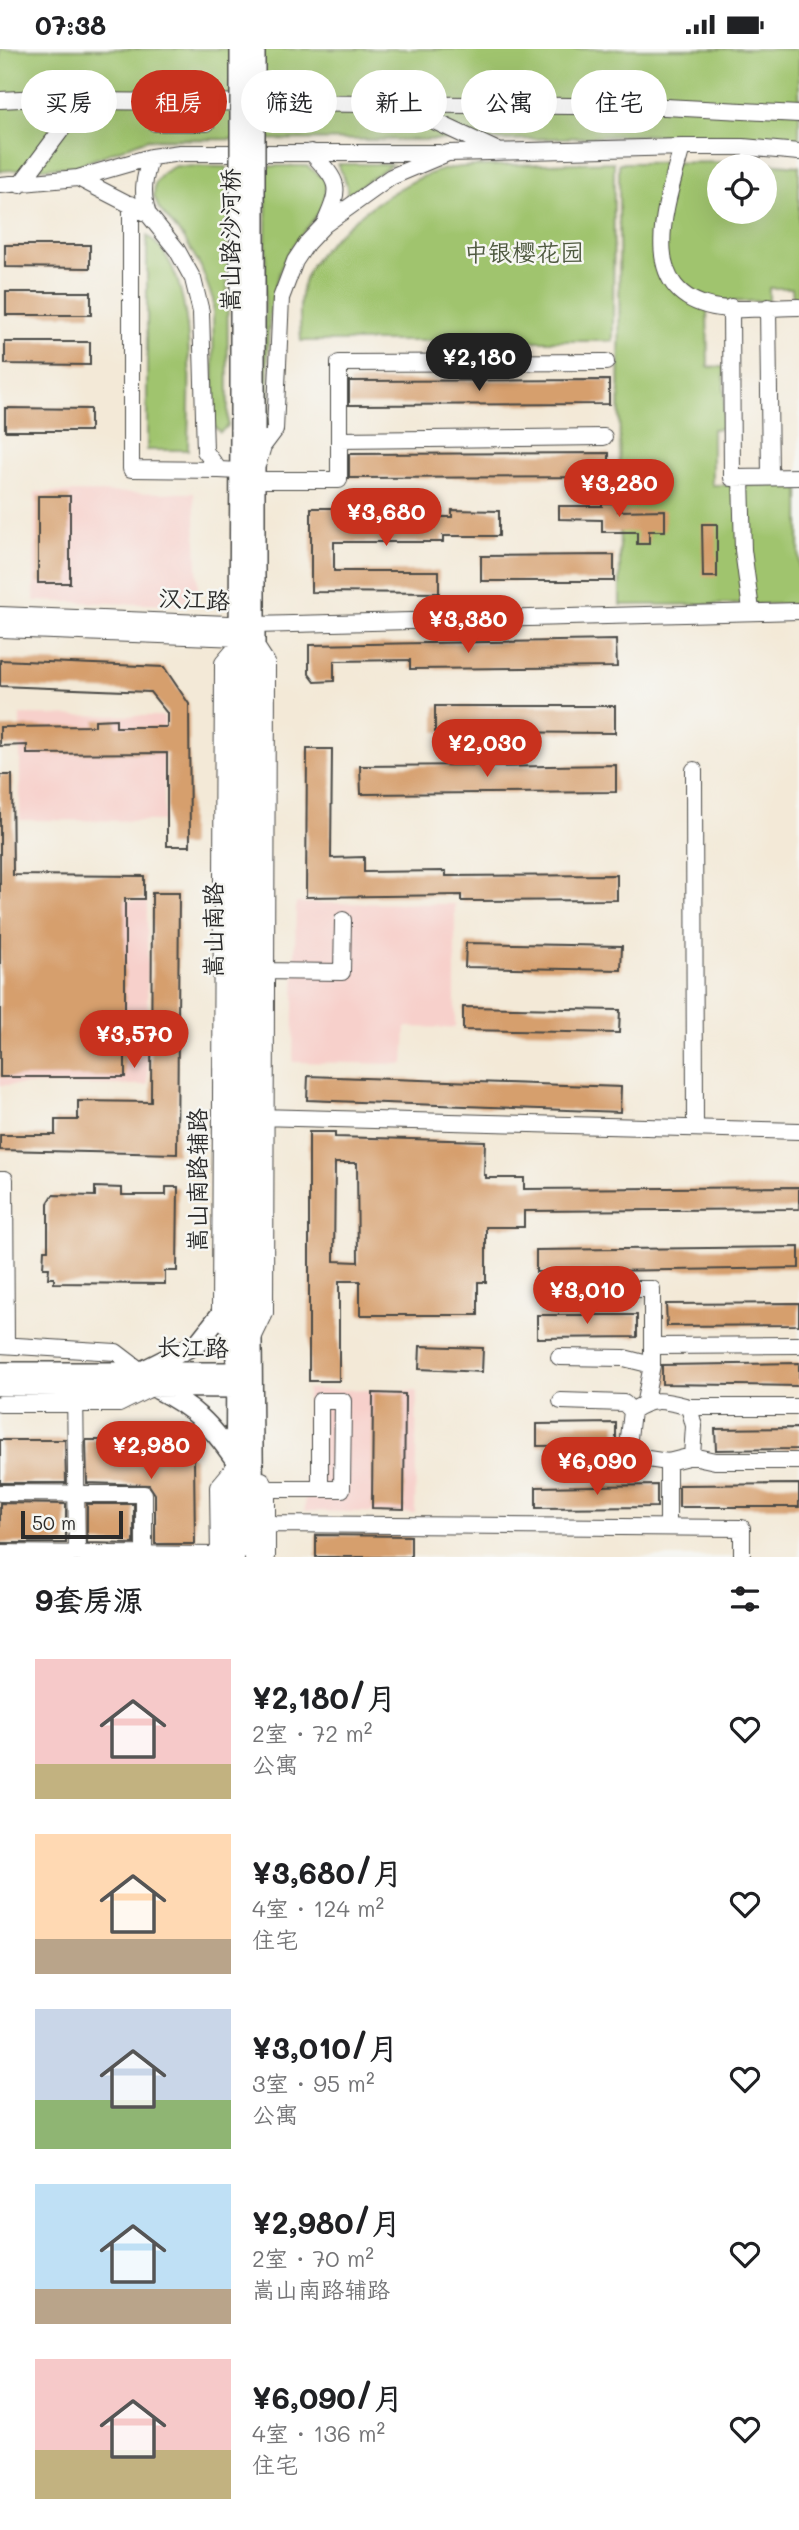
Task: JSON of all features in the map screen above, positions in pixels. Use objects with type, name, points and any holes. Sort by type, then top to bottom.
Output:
[{"type":"main road","name":"嵩山路沙河桥","points":[[240,49],[248,430]]},
{"type":"main road","name":"嵩山路沙河桥","points":[[248,430],[255,49]]},
{"type":"main road","name":"嵩山南路","points":[[224,1556],[241,1464],[241,1380],[253,1117],[253,971],[246,635],[250,474],[248,430]]},
{"type":"main road","name":"嵩山南路","points":[[244,1341],[236,1279],[238,1160],[253,1117]]},
{"type":"main road","points":[[141,1371],[198,1343],[220,1315],[236,1279]]},
{"type":"main road","name":"长江路","points":[[0,1371],[141,1371],[241,1380]]},
{"type":"main road","name":"长江路","points":[[0,1387],[75,1396],[241,1380]]},
{"type":"main road","points":[[153,1387],[179,1400],[209,1424],[241,1464]]},
{"type":"main road","name":"嵩山南路","points":[[241,1464],[260,1489],[254,1557]]},
{"type":"street","points":[[0,100],[21,99]]},
{"type":"street","points":[[227,103],[351,104]]},
{"type":"street","points":[[447,105],[665,107],[799,114]]},
{"type":"street","points":[[447,127],[500,152]]},
{"type":"street","points":[[20,185],[59,133]]},
{"type":"street","points":[[0,185],[78,178],[151,157],[180,153],[449,153],[682,147],[743,147],[799,152]]},
{"type":"street","points":[[682,147],[664,214],[662,232],[665,263],[673,285],[690,300],[715,307],[799,307]]},
{"type":"street","points":[[312,152],[332,175],[336,184],[336,198],[324,225]]},
{"type":"street","points":[[250,474],[263,446],[275,430],[281,298],[295,261],[324,225],[391,177],[449,153]]},
{"type":"street","points":[[151,157],[143,178],[143,200],[148,213],[177,250],[193,279],[201,311],[205,451],[219,470]]},
{"type":"street","points":[[78,178],[148,213]]},
{"type":"street","points":[[131,204],[131,469],[219,470],[339,480],[339,363],[606,362]]},
{"type":"street","points":[[732,307],[732,478],[799,477]]},
{"type":"street","points":[[768,307],[770,477]]},
{"type":"street","points":[[339,440],[604,437]]},
{"type":"street","points":[[741,478],[743,549],[751,610]]},
{"type":"street","points":[[246,635],[751,610],[799,611]]},
{"type":"street","name":"汉江路","points":[[0,615],[246,635]]},
{"type":"street","name":"汉江路","points":[[0,629],[246,635]]},
{"type":"street","points":[[246,635],[267,663],[253,971],[253,1117],[799,1131]]},
{"type":"street","name":"嵩山南路辅路","points":[[220,1315],[223,663],[246,635]]},
{"type":"street","points":[[694,770],[695,1128]]},
{"type":"street","points":[[253,971],[342,972],[343,920]]},
{"type":"street","points":[[221,1177],[238,1160]]},
{"type":"street","points":[[0,1179],[5,1179],[3,1345],[116,1352],[141,1371]]},
{"type":"street","points":[[563,1289],[652,1289],[652,1365],[628,1447],[641,1458]]},
{"type":"street","points":[[220,1315],[244,1341]]},
{"type":"street","points":[[652,1346],[799,1345]]},
{"type":"street","points":[[559,1357],[624,1358],[652,1365]]},
{"type":"street","points":[[0,1404],[75,1396],[77,1555]]},
{"type":"street","points":[[267,1557],[267,1524],[260,1489],[320,1489],[342,1489],[343,1401],[320,1401],[320,1489]]},
{"type":"street","points":[[561,1401],[638,1406],[668,1401],[689,1407],[799,1407]]},
{"type":"street","points":[[689,1407],[694,1426],[692,1455]]},
{"type":"street","points":[[553,1455],[641,1458],[668,1462],[692,1455],[715,1461],[799,1461]]},
{"type":"street","points":[[668,1462],[668,1527]]},
{"type":"street","points":[[0,1493],[144,1494],[144,1556]]},
{"type":"street","points":[[267,1524],[742,1528],[742,1557]]},
{"type":"street","points":[[0,1553],[224,1556]]},
{"type":"shaded area","points":[[35,492],[194,493],[198,589],[180,605],[34,601]]},
{"type":"shaded area","points":[[20,715],[164,716],[164,821],[20,820]]},
{"type":"shaded area","points":[[0,901],[147,901],[148,1085],[0,1085]]},
{"type":"shaded area","points":[[296,903],[455,904],[455,1028],[406,1027],[404,1064],[293,1062]]},
{"type":"shaded area","points":[[307,1389],[417,1391],[415,1513],[305,1511]]},
{"type":"green space","points":[[0,49],[799,49],[799,142],[763,137],[648,135],[503,140],[148,139],[76,166],[0,171]]},
{"type":"green space","name":"中银樱花园","points":[[614,162],[613,341],[301,341],[302,289],[317,257],[347,226],[406,185],[442,170],[457,167]]},
{"type":"green space","points":[[707,162],[707,224],[777,224],[777,164],[799,166],[799,299],[793,299],[792,288],[769,288],[769,301],[707,302],[708,367],[724,367],[724,428],[712,429],[712,485],[799,485],[799,604],[620,605],[619,163]]},
{"type":"green space","points":[[338,164],[392,164],[347,195],[347,185]]},
{"type":"green space","points":[[175,166],[227,167],[228,426],[220,432],[214,426],[213,300],[201,267],[184,238],[159,209],[154,196],[155,184],[163,173]]},
{"type":"green space","points":[[267,166],[307,166],[325,179],[325,192],[319,212],[286,257],[273,296],[268,338],[269,422],[266,428],[263,426]]},
{"type":"green space","points":[[147,236],[164,253],[176,277],[184,305],[189,367],[188,450],[147,450]]},
{"type":"building","points":[[5,245],[90,245],[90,268],[5,267]]},
{"type":"building","points":[[6,292],[91,292],[91,315],[6,315]]},
{"type":"building","points":[[5,342],[90,342],[90,365],[5,364]]},
{"type":"building","points":[[609,380],[609,404],[349,405],[349,381]]},
{"type":"building","points":[[5,408],[90,409],[90,431],[5,431]]},
{"type":"building","points":[[609,453],[609,477],[349,478],[349,454]]},
{"type":"building","points":[[38,496],[70,496],[70,583],[38,583]]},
{"type":"building","points":[[602,503],[618,503],[618,511],[665,510],[665,531],[649,531],[649,544],[637,544],[637,532],[602,532],[602,520],[559,519],[559,506],[602,506]]},
{"type":"building","points":[[311,508],[334,508],[334,517],[452,517],[452,510],[499,511],[499,536],[443,536],[443,542],[334,542],[334,571],[439,571],[439,593],[311,592]]},
{"type":"building","points":[[702,524],[717,524],[717,577],[703,577]]},
{"type":"building","points":[[614,555],[614,581],[481,581],[481,556]]},
{"type":"building","points":[[616,640],[617,667],[410,669],[410,660],[334,661],[334,681],[315,682],[309,674],[309,645]]},
{"type":"building","points":[[0,660],[164,667],[189,704],[190,846],[167,846],[167,753],[27,754],[27,745],[0,746],[0,727],[95,726],[95,720],[116,719],[116,727],[167,727],[167,713],[150,692],[0,686]]},
{"type":"building","points":[[435,706],[615,706],[615,733],[435,732]]},
{"type":"building","points":[[307,749],[332,749],[331,858],[364,857],[364,872],[446,871],[446,876],[617,875],[617,900],[461,901],[461,895],[306,897]]},
{"type":"building","points":[[616,765],[616,792],[361,794],[360,766]]},
{"type":"building","points":[[0,775],[12,775],[13,875],[144,876],[144,899],[125,899],[125,1077],[0,1077]]},
{"type":"building","points":[[152,893],[179,893],[177,1154],[0,1150],[0,1135],[55,1135],[55,1120],[78,1120],[78,1101],[151,1102]]},
{"type":"building","points":[[466,943],[622,946],[621,970],[465,967]]},
{"type":"building","points":[[463,1007],[620,1010],[619,1033],[463,1030]]},
{"type":"building","points":[[308,1076],[621,1087],[620,1112],[307,1100]]},
{"type":"building","points":[[309,1132],[335,1132],[335,1137],[485,1141],[486,1178],[524,1178],[524,1189],[799,1187],[799,1209],[524,1211],[524,1227],[486,1227],[486,1282],[478,1282],[478,1315],[360,1315],[360,1281],[339,1281],[339,1381],[309,1381]],"holes":[[[335,1163],[357,1163],[358,1262],[334,1261]]]},
{"type":"building","points":[[95,1187],[122,1188],[122,1195],[166,1195],[166,1187],[178,1187],[177,1271],[165,1271],[165,1284],[54,1283],[54,1278],[48,1278],[49,1268],[43,1268],[44,1250],[48,1250],[48,1203],[53,1195],[95,1196]]},
{"type":"building","points":[[799,1247],[799,1268],[536,1272],[536,1250]]},
{"type":"building","points":[[799,1303],[799,1325],[667,1326],[666,1304]]},
{"type":"building","points":[[537,1315],[637,1315],[637,1337],[537,1338]]},
{"type":"building","points":[[420,1346],[483,1348],[482,1372],[419,1369]]},
{"type":"building","points":[[799,1363],[799,1386],[662,1384],[662,1365]]},
{"type":"building","points":[[373,1393],[405,1394],[404,1509],[372,1508]]},
{"type":"building","points":[[616,1423],[616,1445],[537,1446],[537,1424]]},
{"type":"building","points":[[799,1428],[799,1449],[716,1450],[715,1429]]},
{"type":"building","points":[[0,1440],[65,1440],[66,1483],[0,1483]]},
{"type":"building","points":[[86,1440],[159,1440],[194,1458],[195,1544],[155,1544],[155,1494],[149,1485],[87,1483]]},
{"type":"building","points":[[799,1484],[799,1507],[679,1507],[679,1485]]},
{"type":"building","points":[[657,1485],[657,1507],[536,1508],[536,1487]]},
{"type":"building","points":[[0,1503],[66,1504],[66,1543],[0,1543]]},
{"type":"building","points":[[87,1504],[134,1504],[134,1544],[87,1543]]},
{"type":"building","points":[[316,1535],[411,1536],[411,1557],[316,1557]]}]
